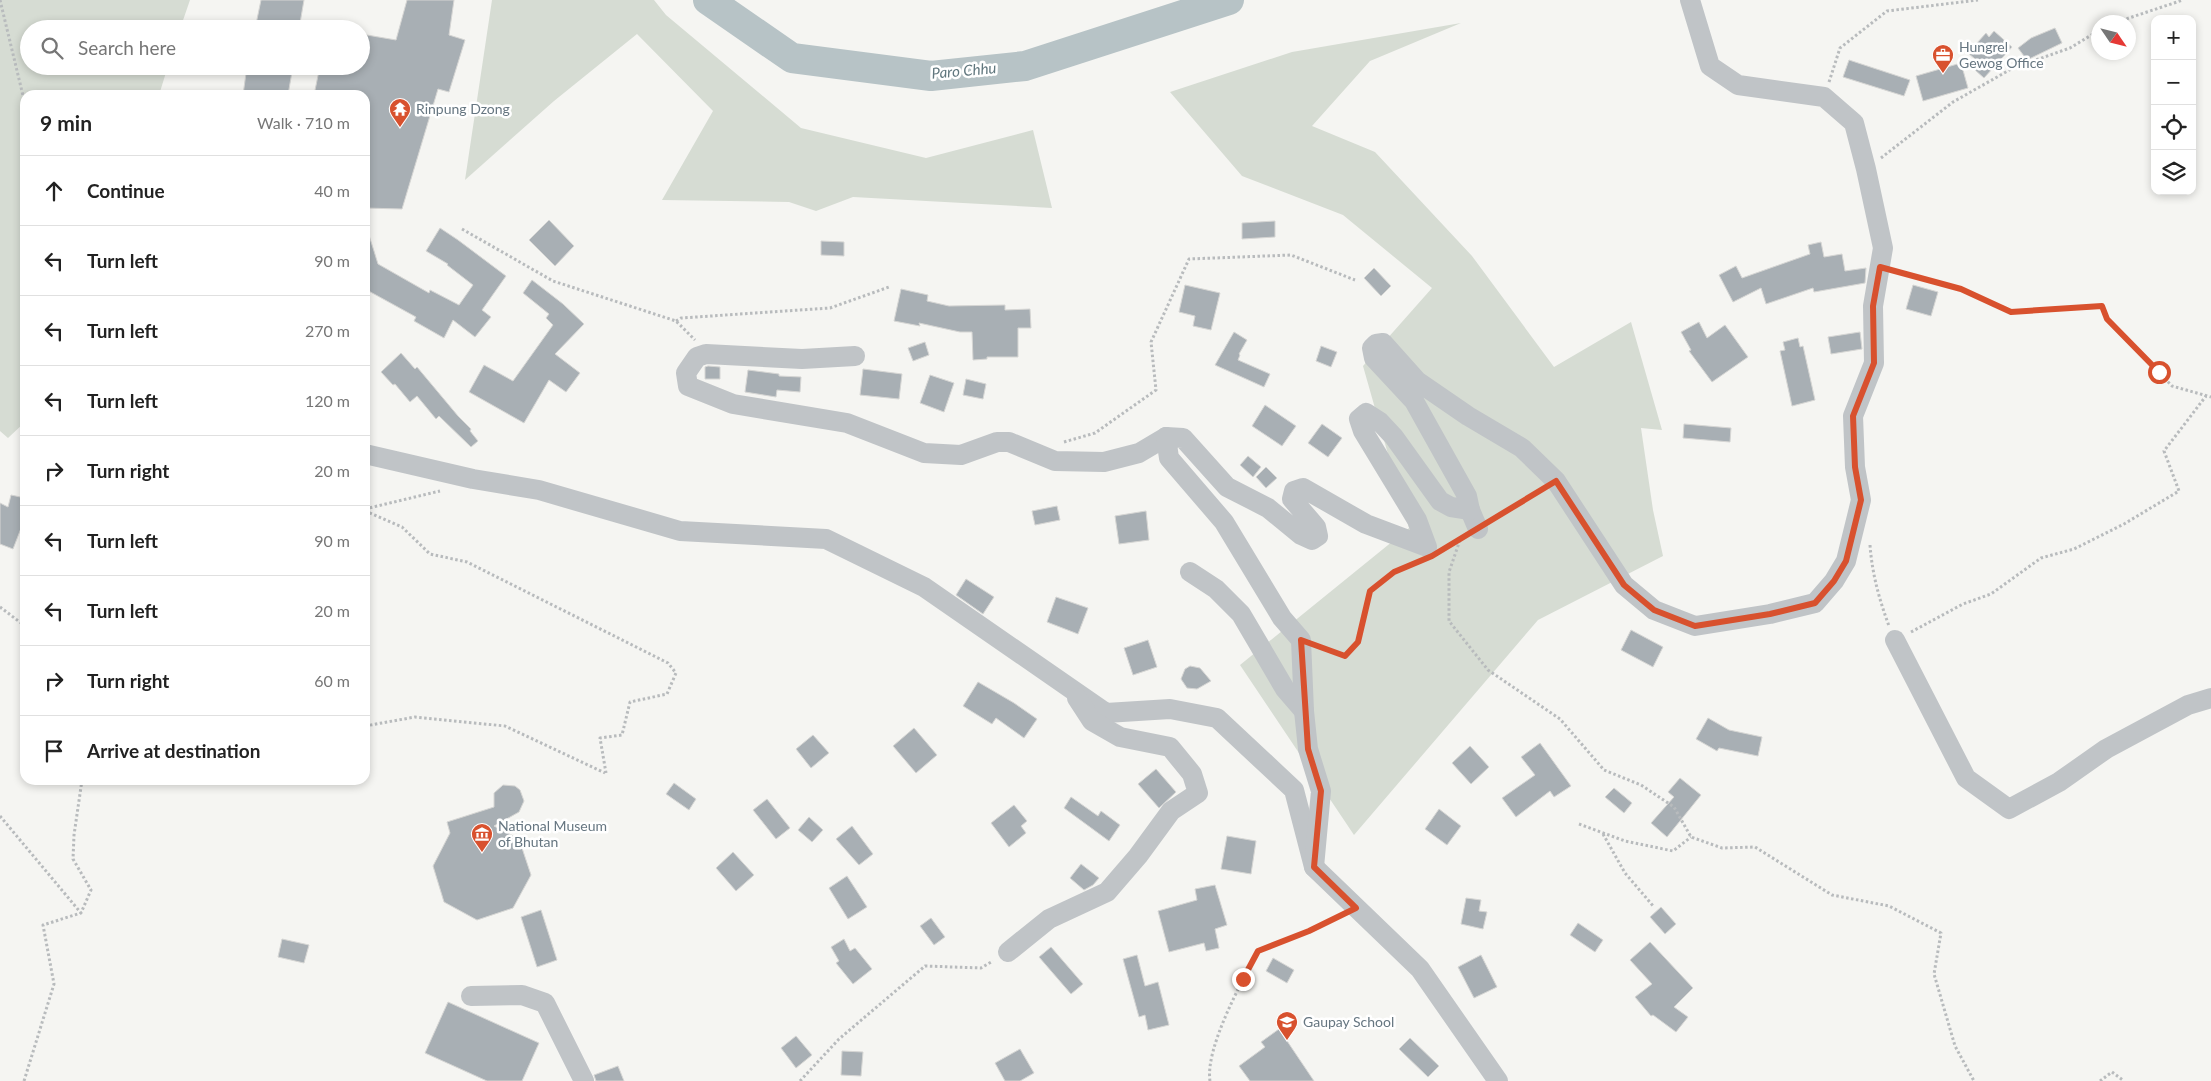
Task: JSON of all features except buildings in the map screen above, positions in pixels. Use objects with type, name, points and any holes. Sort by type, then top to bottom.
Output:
[{"type":"street","points":[[1478,529],[1470,510],[1467,496],[1414,401],[1374,358],[1372,348],[1376,344],[1383,343],[1417,381],[1468,416],[1522,448],[1556,481],[1624,585],[1654,610],[1695,626],[1770,614],[1815,603],[1834,581],[1846,561],[1861,500],[1855,467],[1853,416],[1874,363],[1873,306],[1883,248],[1866,168],[1854,123],[1824,97],[1738,85],[1710,66],[1690,0]]},
{"type":"street","points":[[855,356],[802,359],[706,354],[697,358],[686,373],[688,386],[733,404],[847,423],[924,453],[961,455],[997,442],[1009,442],[1055,461],[1104,462],[1140,453],[1166,437],[1183,438],[1227,487],[1268,508],[1301,536],[1312,540],[1318,536],[1316,527],[1292,499],[1294,491],[1303,488],[1366,524],[1429,552]]},
{"type":"street","points":[[1429,552],[1417,520],[1363,431],[1359,420],[1366,414],[1380,422],[1394,437],[1440,501],[1451,507],[1470,510]]},
{"type":"street","points":[[1166,437],[1169,458],[1224,522],[1282,618],[1301,640],[1304,711],[1308,749],[1321,791],[1314,867]]},
{"type":"street","points":[[370,455],[473,479],[539,490],[680,531],[826,539],[924,587],[1064,682],[1106,713],[1170,709],[1217,718],[1294,790],[1314,867],[1420,969],[1498,1081]]},
{"type":"street","points":[[1190,572],[1216,589],[1241,614],[1285,690],[1304,711]]},
{"type":"street","points":[[1895,640],[1966,778],[2009,809],[2059,782],[2106,749],[2188,705],[2211,698]]},
{"type":"street","points":[[1008,952],[1049,919],[1107,892],[1138,856],[1171,811],[1198,793],[1192,774],[1170,748],[1120,737],[1092,721],[1080,701],[1064,682]]},
{"type":"street","points":[[471,996],[522,995],[545,1003],[584,1081]]},
{"type":"path","points":[[0,0],[22,90]]},
{"type":"path","points":[[1824,97],[1840,48],[1886,11],[1978,0]]},
{"type":"path","points":[[2136,16],[2182,0]]},
{"type":"path","points":[[1866,168],[1953,102],[2013,68],[2070,48],[2091,35]]},
{"type":"path","points":[[462,229],[553,281],[676,321],[694,338],[697,358]]},
{"type":"path","points":[[1059,444],[1095,433],[1156,390],[1151,342],[1189,259],[1291,255],[1355,280]]},
{"type":"path","points":[[1880,267],[1961,289],[2011,312],[2102,306],[2107,319],[2172,386],[2211,397]]},
{"type":"path","points":[[676,321],[681,318],[830,308],[889,287]]},
{"type":"path","points":[[1870,543],[1872,569],[1881,604],[1895,640],[1963,604],[1992,594],[2041,558],[2074,549],[2124,524],[2179,490],[2164,451],[2206,396]]},
{"type":"path","points":[[1301,640],[1345,656],[1358,642],[1370,591],[1394,572],[1429,552],[1460,540],[1556,481]]},
{"type":"path","points":[[370,509],[442,490]]},
{"type":"path","points":[[370,512],[402,527],[430,554],[467,562],[668,663],[676,673],[667,694],[630,702],[622,735],[600,738],[606,773],[505,726],[415,717],[370,725]]},
{"type":"path","points":[[1460,540],[1449,572],[1449,621],[1488,670],[1560,719],[1604,770],[1641,785],[1674,807],[1691,837],[1722,848],[1755,847],[1832,894],[1889,906],[1941,933],[1934,974],[1955,1046],[1974,1081]]},
{"type":"path","points":[[0,607],[20,622]]},
{"type":"path","points":[[24,1081],[54,984],[43,925],[81,913],[91,890],[73,859],[74,835],[81,785]]},
{"type":"path","points":[[0,816],[81,913]]},
{"type":"path","points":[[1579,824],[1625,841],[1673,851],[1691,837]]},
{"type":"path","points":[[1603,833],[1625,873],[1654,907]]},
{"type":"path","points":[[1210,1081],[1208,1070],[1229,1007],[1258,951],[1309,931],[1356,908]]},
{"type":"path","points":[[800,1081],[839,1039],[925,966],[981,968],[1008,952]]},
{"type":"path","points":[[2100,1081],[2112,1072],[2124,1081]]},
{"type":"shaded area","points":[[0,0],[190,0],[183,20],[20,20],[20,75],[165,75],[161,90],[20,90],[20,427],[8,438],[0,431]]},
{"type":"shaded area","points":[[492,0],[654,0],[666,15],[801,128],[926,158],[1033,130],[1052,208],[853,197],[816,211],[789,202],[662,200],[713,111],[637,34],[554,101],[465,180]]},
{"type":"shaded area","points":[[1461,23],[1370,61],[1312,126],[1375,152],[1472,256],[1554,367],[1631,322],[1662,430],[1641,428],[1653,510],[1663,556],[1538,620],[1354,835],[1240,665],[1409,528],[1363,366],[1432,288],[1343,215],[1242,176],[1170,92],[1292,52]]},
{"type":"waterway","name":"Paro Chhu","points":[[708,0],[792,58],[931,76],[1025,66],[1229,0]]},
{"type":"place","name":"Hungrel Gewog Office","points":[[1943,74]]},
{"type":"place","name":"Rinpung Dzong","points":[[400,128]]},
{"type":"place","name":"National Museum of Bhutan","points":[[482,853]]},
{"type":"place","name":"Gaupay School","points":[[1287,1041]]},
{"type":"route","points":[[1243,979],[1258,951],[1309,931],[1356,908],[1314,867],[1321,791],[1308,749],[1304,711],[1301,640],[1345,656],[1358,642],[1370,591],[1394,572],[1432,556],[1556,481],[1624,585],[1654,610],[1695,626],[1770,614],[1815,603],[1834,581],[1846,561],[1861,500],[1855,467],[1853,416],[1874,363],[1873,306],[1880,267],[1961,289],[2011,312],[2102,306],[2107,319],[2159,372]]}]
